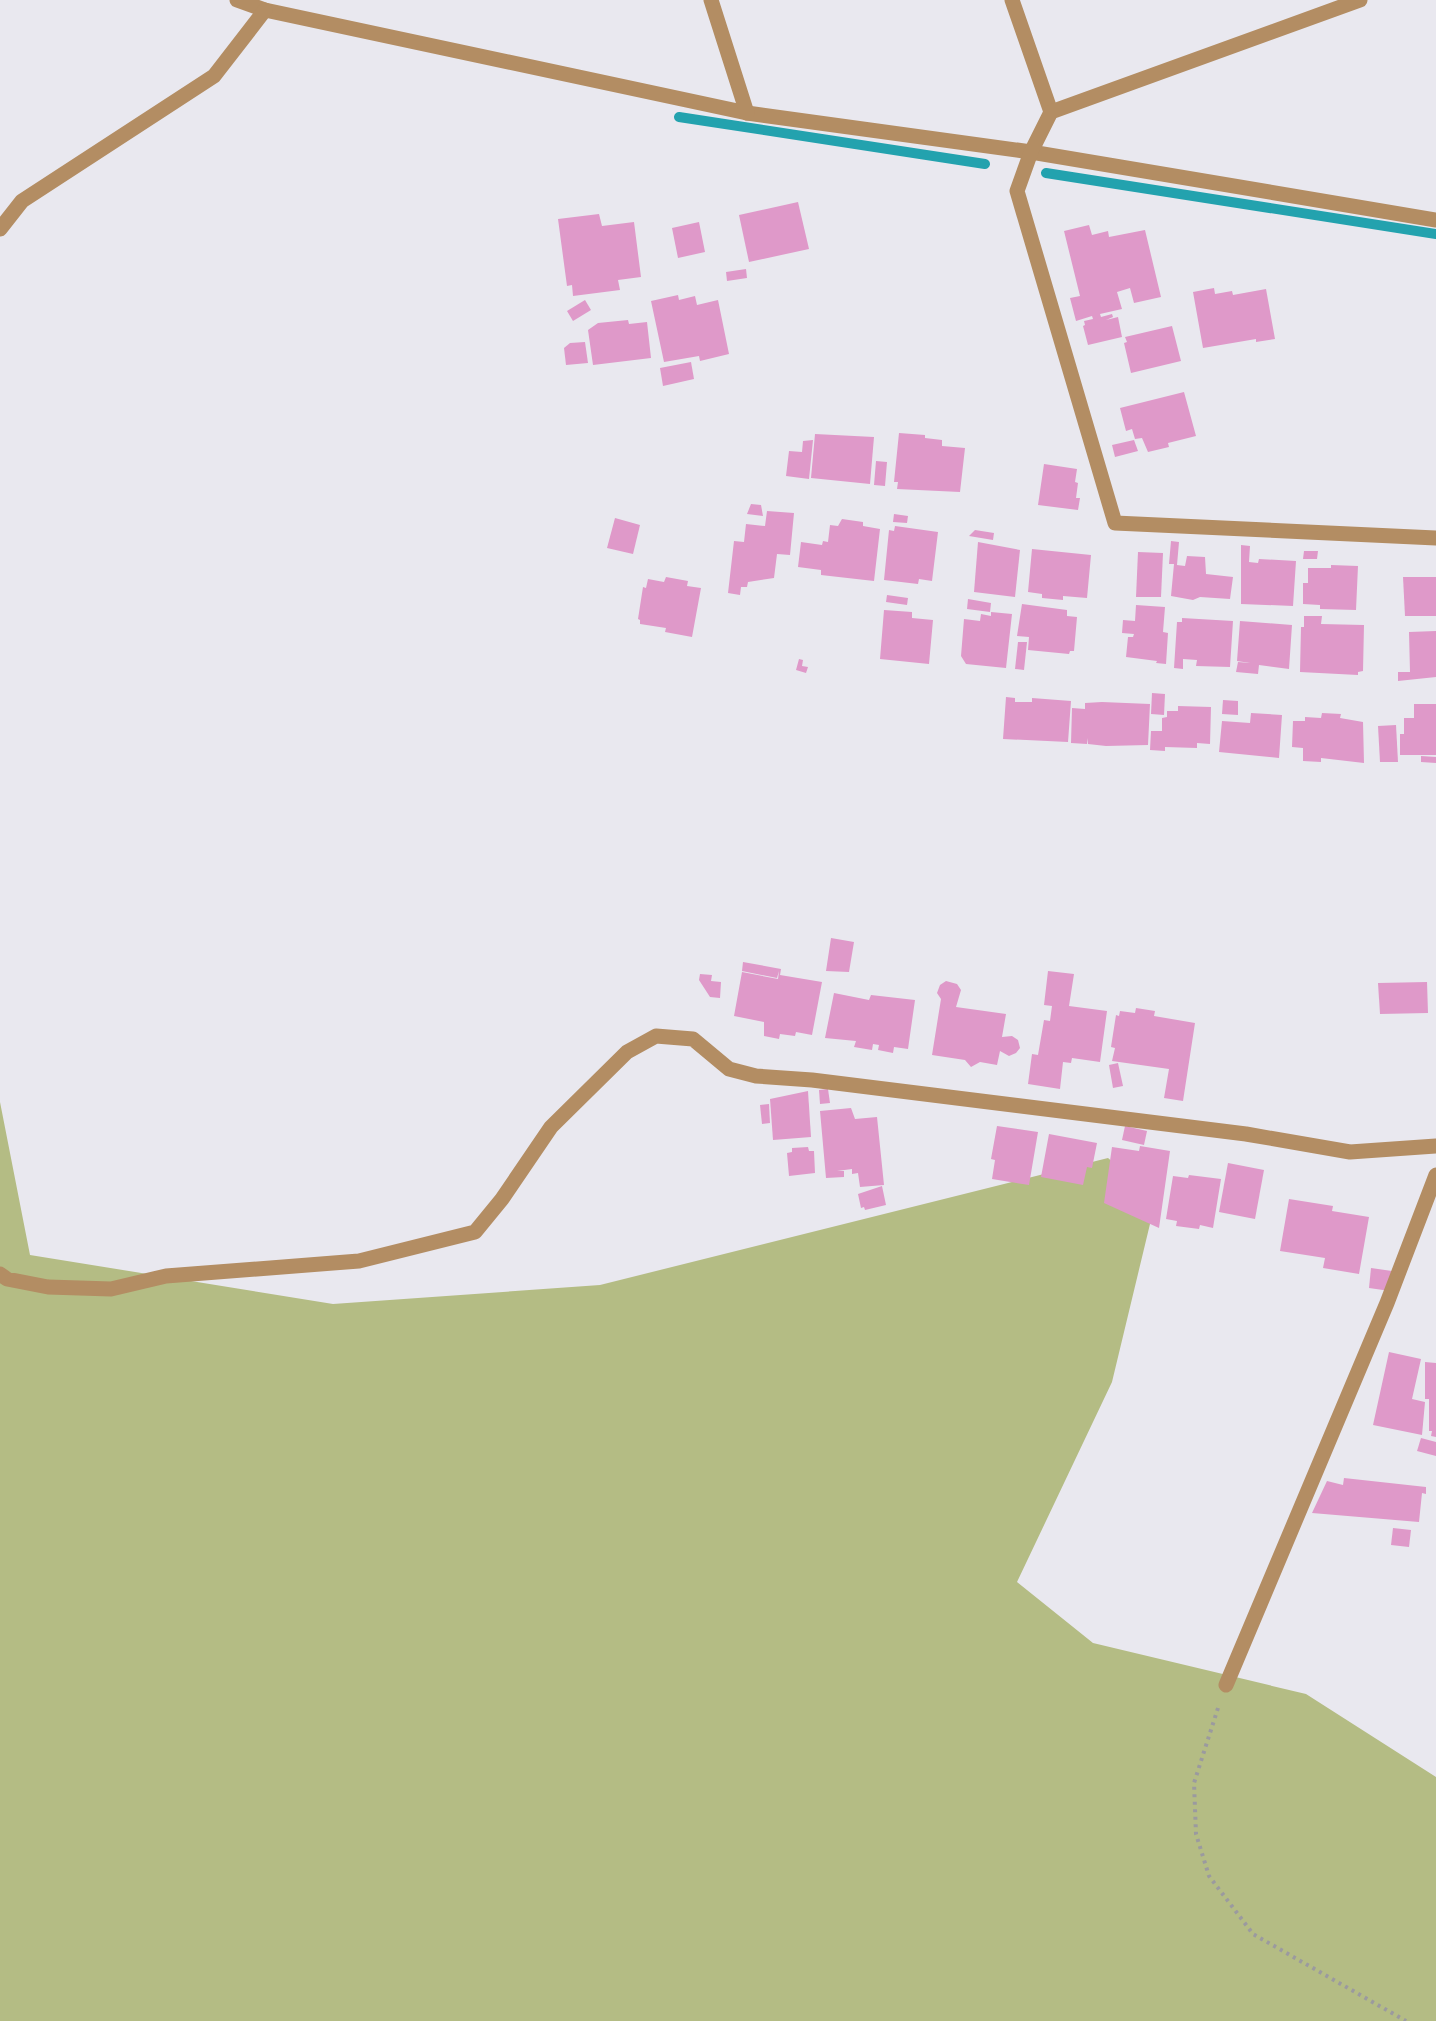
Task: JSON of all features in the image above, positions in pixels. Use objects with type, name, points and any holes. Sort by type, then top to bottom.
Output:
[{"type":"street","points":[[237,0],[265,10],[747,113],[1031,153],[1436,220]]},
{"type":"street","points":[[711,0],[747,113]]},
{"type":"street","points":[[1012,0],[1051,112]]},
{"type":"street","points":[[1360,0],[1051,112],[1031,153],[1017,190],[1115,523],[1436,538]]},
{"type":"street","points":[[0,229],[22,201],[214,76],[265,10]]},
{"type":"street","points":[[0,1274],[7,1278],[48,1287],[111,1289],[166,1276],[359,1261],[475,1232],[502,1199],[551,1128],[627,1053],[656,1036],[693,1039],[729,1069],[756,1076],[812,1080],[1211,1130],[1350,1152],[1436,1146]]},
{"type":"street","points":[[1226,1685],[1387,1303],[1436,1175]]},
{"type":"path","points":[[1226,1685],[1194,1783],[1196,1834],[1209,1876],[1253,1934],[1406,2021]]},
{"type":"green space","points":[[0,1102],[30,1255],[333,1304],[600,1285],[1108,1158],[1156,1199],[1112,1382],[1017,1582],[1093,1643],[1306,1694],[1436,1777],[1436,2021],[0,2021]]},
{"type":"building","points":[[798,202],[809,249],[749,262],[739,215]]},
{"type":"building","points":[[599,214],[602,226],[634,222],[641,277],[618,280],[620,290],[573,296],[572,285],[567,286],[558,219]]},
{"type":"building","points":[[699,222],[705,252],[678,258],[672,228]]},
{"type":"building","points":[[1089,225],[1092,235],[1108,231],[1109,237],[1145,230],[1161,297],[1134,303],[1130,288],[1117,292],[1122,309],[1100,314],[1101,317],[1112,314],[1113,317],[1106,320],[1118,317],[1122,337],[1088,345],[1083,326],[1084,321],[1093,319],[1092,316],[1076,321],[1070,298],[1080,296],[1064,231]]},
{"type":"building","points":[[746,269],[747,278],[727,281],[726,272]]},
{"type":"building","points":[[1214,288],[1215,294],[1232,291],[1233,295],[1266,289],[1275,339],[1256,342],[1256,339],[1203,348],[1193,292]]},
{"type":"building","points":[[678,295],[679,300],[695,296],[697,305],[718,300],[729,354],[700,361],[699,356],[664,362],[651,301]]},
{"type":"building","points":[[585,300],[591,310],[573,321],[567,311]]},
{"type":"building","points":[[628,320],[629,324],[647,322],[651,358],[593,365],[588,330],[598,323]]},
{"type":"building","points":[[1172,326],[1181,361],[1131,373],[1124,343],[1127,342],[1125,337]]},
{"type":"building","points":[[585,342],[588,363],[566,365],[564,348],[570,343]]},
{"type":"building","points":[[691,362],[694,379],[663,386],[660,368]]},
{"type":"building","points":[[1184,392],[1196,436],[1168,443],[1169,447],[1148,452],[1142,438],[1135,439],[1132,429],[1126,431],[1120,408]]},
{"type":"building","points":[[899,433],[925,435],[925,438],[942,440],[942,446],[965,448],[960,492],[897,489],[898,482],[894,482]]},
{"type":"building","points":[[815,434],[874,437],[870,484],[811,478]]},
{"type":"building","points":[[813,440],[809,479],[786,476],[789,451],[802,452],[803,441]]},
{"type":"building","points":[[1134,440],[1138,451],[1115,457],[1112,445]]},
{"type":"building","points":[[876,461],[887,462],[885,486],[874,485]]},
{"type":"building","points":[[1044,464],[1077,469],[1075,482],[1078,483],[1076,498],[1080,498],[1078,510],[1038,505]]},
{"type":"building","points":[[751,504],[761,505],[763,516],[747,514]]},
{"type":"building","points":[[767,511],[794,513],[790,555],[777,554],[774,578],[748,582],[747,587],[741,587],[740,595],[728,593],[734,541],[744,542],[746,524],[765,526]]},
{"type":"building","points":[[894,514],[908,516],[907,523],[893,522]]},
{"type":"building","points":[[615,518],[640,525],[633,554],[607,548]]},
{"type":"building","points":[[842,519],[863,522],[863,526],[880,529],[874,581],[821,575],[821,570],[798,567],[801,542],[822,545],[823,541],[828,542],[830,525],[838,526]]},
{"type":"building","points":[[895,526],[938,532],[932,581],[919,579],[918,584],[884,580],[889,530],[894,531]]},
{"type":"building","points":[[975,530],[994,533],[993,540],[969,536]]},
{"type":"building","points":[[1171,541],[1179,542],[1177,565],[1185,566],[1187,556],[1205,557],[1206,574],[1233,577],[1230,599],[1200,597],[1193,600],[1171,596],[1174,564],[1169,564]]},
{"type":"building","points":[[978,542],[1020,550],[1015,597],[974,592]]},
{"type":"building","points":[[1241,545],[1250,546],[1249,562],[1258,563],[1259,559],[1296,561],[1293,606],[1241,604]]},
{"type":"building","points":[[1032,549],[1091,555],[1087,598],[1063,596],[1063,600],[1042,598],[1042,594],[1028,592]]},
{"type":"building","points":[[1304,551],[1318,551],[1317,559],[1303,559]]},
{"type":"building","points":[[1138,552],[1163,553],[1161,597],[1136,597]]},
{"type":"building","points":[[1331,565],[1358,566],[1356,610],[1320,609],[1320,605],[1303,604],[1303,583],[1308,583],[1308,568],[1331,568]]},
{"type":"building","points":[[666,577],[688,581],[687,586],[701,588],[692,637],[665,632],[666,628],[640,624],[638,619],[643,587],[646,588],[648,579],[664,582]]},
{"type":"building","points":[[1403,577],[1436,577],[1436,616],[1405,616]]},
{"type":"building","points":[[887,595],[908,598],[907,605],[886,602]]},
{"type":"building","points":[[968,599],[991,603],[990,612],[967,609]]},
{"type":"building","points":[[1022,604],[1067,610],[1067,616],[1077,617],[1074,651],[1070,651],[1069,654],[1028,650],[1029,637],[1017,636]]},
{"type":"building","points":[[1136,605],[1165,607],[1163,632],[1168,633],[1166,664],[1126,657],[1128,637],[1133,637],[1134,634],[1122,633],[1123,620],[1135,621]]},
{"type":"building","points":[[884,610],[912,612],[912,618],[933,620],[929,664],[880,659]]},
{"type":"building","points":[[991,612],[1012,614],[1006,668],[966,664],[961,656],[964,619],[980,621],[981,614],[991,616]]},
{"type":"building","points":[[1304,616],[1322,616],[1321,624],[1364,625],[1363,671],[1358,672],[1358,675],[1300,672],[1301,627],[1304,627]]},
{"type":"building","points":[[1182,618],[1233,621],[1230,667],[1196,666],[1197,660],[1183,659],[1183,669],[1174,668],[1177,622],[1182,622]]},
{"type":"building","points":[[1240,621],[1292,625],[1289,669],[1259,665],[1258,674],[1236,672],[1238,662],[1250,663],[1237,661]]},
{"type":"building","points":[[1436,631],[1436,677],[1398,681],[1398,672],[1410,672],[1409,632]]},
{"type":"building","points":[[1018,642],[1027,642],[1024,670],[1015,669]]},
{"type":"building","points":[[799,659],[803,660],[802,666],[808,667],[806,673],[796,670]]},
{"type":"building","points":[[1152,693],[1165,694],[1164,715],[1151,714]]},
{"type":"building","points":[[1006,697],[1015,698],[1015,702],[1032,702],[1032,698],[1071,701],[1068,742],[1003,739]]},
{"type":"building","points":[[1223,700],[1238,701],[1238,715],[1222,714]]},
{"type":"building","points":[[1085,703],[1150,704],[1148,745],[1088,744],[1087,738],[1087,744],[1071,743],[1072,708],[1085,709]]},
{"type":"building","points":[[1414,704],[1436,704],[1436,755],[1400,755],[1400,734],[1404,734],[1404,718],[1414,718]]},
{"type":"building","points":[[1178,706],[1211,707],[1210,744],[1197,743],[1197,748],[1165,747],[1165,751],[1150,750],[1151,731],[1162,731],[1162,718],[1167,717],[1167,711],[1178,711]]},
{"type":"building","points":[[1251,713],[1282,715],[1279,758],[1219,752],[1222,721],[1250,723]]},
{"type":"building","points":[[1322,713],[1341,714],[1340,718],[1363,722],[1364,763],[1321,758],[1321,762],[1303,761],[1303,748],[1292,747],[1293,721],[1305,721],[1305,717],[1321,718]]},
{"type":"building","points":[[1396,725],[1398,762],[1380,762],[1378,726]]},
{"type":"building","points":[[1421,756],[1436,757],[1436,763],[1421,762]]},
{"type":"building","points":[[831,938],[854,942],[849,972],[826,971]]},
{"type":"building","points":[[743,962],[781,969],[780,975],[822,982],[812,1035],[796,1032],[795,1036],[780,1034],[779,1039],[764,1036],[764,1022],[734,1016],[742,972],[778,979],[779,971],[777,978],[742,971]]},
{"type":"building","points":[[1048,971],[1074,974],[1069,1006],[1107,1011],[1100,1062],[1072,1058],[1071,1063],[1063,1062],[1060,1089],[1028,1084],[1032,1054],[1038,1055],[1044,1020],[1050,1021],[1052,1006],[1044,1005]]},
{"type":"building","points":[[700,974],[712,975],[711,981],[721,982],[720,998],[710,997],[699,980]]},
{"type":"building","points":[[946,981],[957,984],[961,990],[956,1007],[1006,1014],[1002,1037],[1012,1036],[1018,1040],[1020,1048],[1016,1053],[1009,1056],[1000,1051],[997,1065],[980,1062],[971,1067],[965,1060],[932,1055],[941,999],[937,993],[940,985]]},
{"type":"building","points":[[1427,982],[1428,1013],[1380,1014],[1378,983]]},
{"type":"building","points":[[834,993],[869,1000],[871,995],[915,1000],[908,1049],[894,1047],[893,1053],[878,1050],[879,1045],[873,1044],[872,1050],[854,1047],[856,1041],[825,1038]]},
{"type":"building","points":[[1136,1008],[1155,1011],[1154,1016],[1195,1023],[1183,1101],[1164,1098],[1169,1069],[1112,1061],[1115,1048],[1111,1047],[1116,1015],[1119,1016],[1120,1011],[1135,1013]]},
{"type":"building","points":[[1118,1063],[1123,1086],[1113,1088],[1109,1065]]},
{"type":"building","points":[[828,1089],[830,1103],[820,1104],[819,1090]]},
{"type":"building","points":[[808,1091],[811,1137],[773,1140],[770,1099]]},
{"type":"building","points":[[769,1104],[770,1123],[762,1124],[760,1105]]},
{"type":"building","points":[[851,1108],[855,1119],[877,1117],[884,1185],[860,1187],[858,1173],[852,1174],[852,1169],[837,1171],[844,1171],[844,1177],[826,1178],[820,1111]]},
{"type":"building","points":[[997,1126],[1038,1132],[1029,1185],[992,1179],[995,1160],[991,1159]]},
{"type":"building","points":[[1125,1126],[1147,1131],[1144,1145],[1122,1140]]},
{"type":"building","points":[[1049,1134],[1097,1143],[1092,1168],[1087,1167],[1083,1185],[1041,1177]]},
{"type":"building","points":[[1140,1146],[1170,1151],[1159,1228],[1104,1203],[1112,1147],[1139,1151]]},
{"type":"building","points":[[808,1147],[809,1151],[814,1151],[815,1173],[789,1176],[787,1153],[792,1152],[792,1148]]},
{"type":"building","points":[[1228,1163],[1264,1170],[1255,1219],[1219,1212]]},
{"type":"building","points":[[1189,1175],[1221,1179],[1213,1228],[1200,1225],[1199,1229],[1176,1226],[1177,1221],[1166,1219],[1173,1176],[1188,1178]]},
{"type":"building","points":[[882,1186],[886,1205],[865,1210],[864,1207],[861,1208],[858,1194]]},
{"type":"building","points":[[1289,1199],[1333,1206],[1332,1211],[1369,1217],[1359,1274],[1323,1268],[1325,1258],[1280,1251]]},
{"type":"building","points":[[1371,1268],[1392,1271],[1390,1291],[1369,1288]]},
{"type":"building","points":[[1389,1352],[1421,1359],[1412,1399],[1425,1402],[1422,1435],[1373,1425]]},
{"type":"building","points":[[1425,1362],[1436,1363],[1436,1437],[1431,1436],[1432,1431],[1429,1431],[1429,1399],[1425,1399]]},
{"type":"building","points":[[1421,1438],[1436,1442],[1436,1456],[1417,1451]]},
{"type":"building","points":[[1344,1478],[1426,1487],[1426,1494],[1422,1493],[1419,1522],[1312,1513],[1327,1481],[1343,1485]]},
{"type":"building","points":[[1393,1528],[1411,1530],[1409,1547],[1391,1545]]},
{"type":"waterway","points":[[679,117],[985,164]]},
{"type":"waterway","points":[[1046,173],[1436,234]]}]
